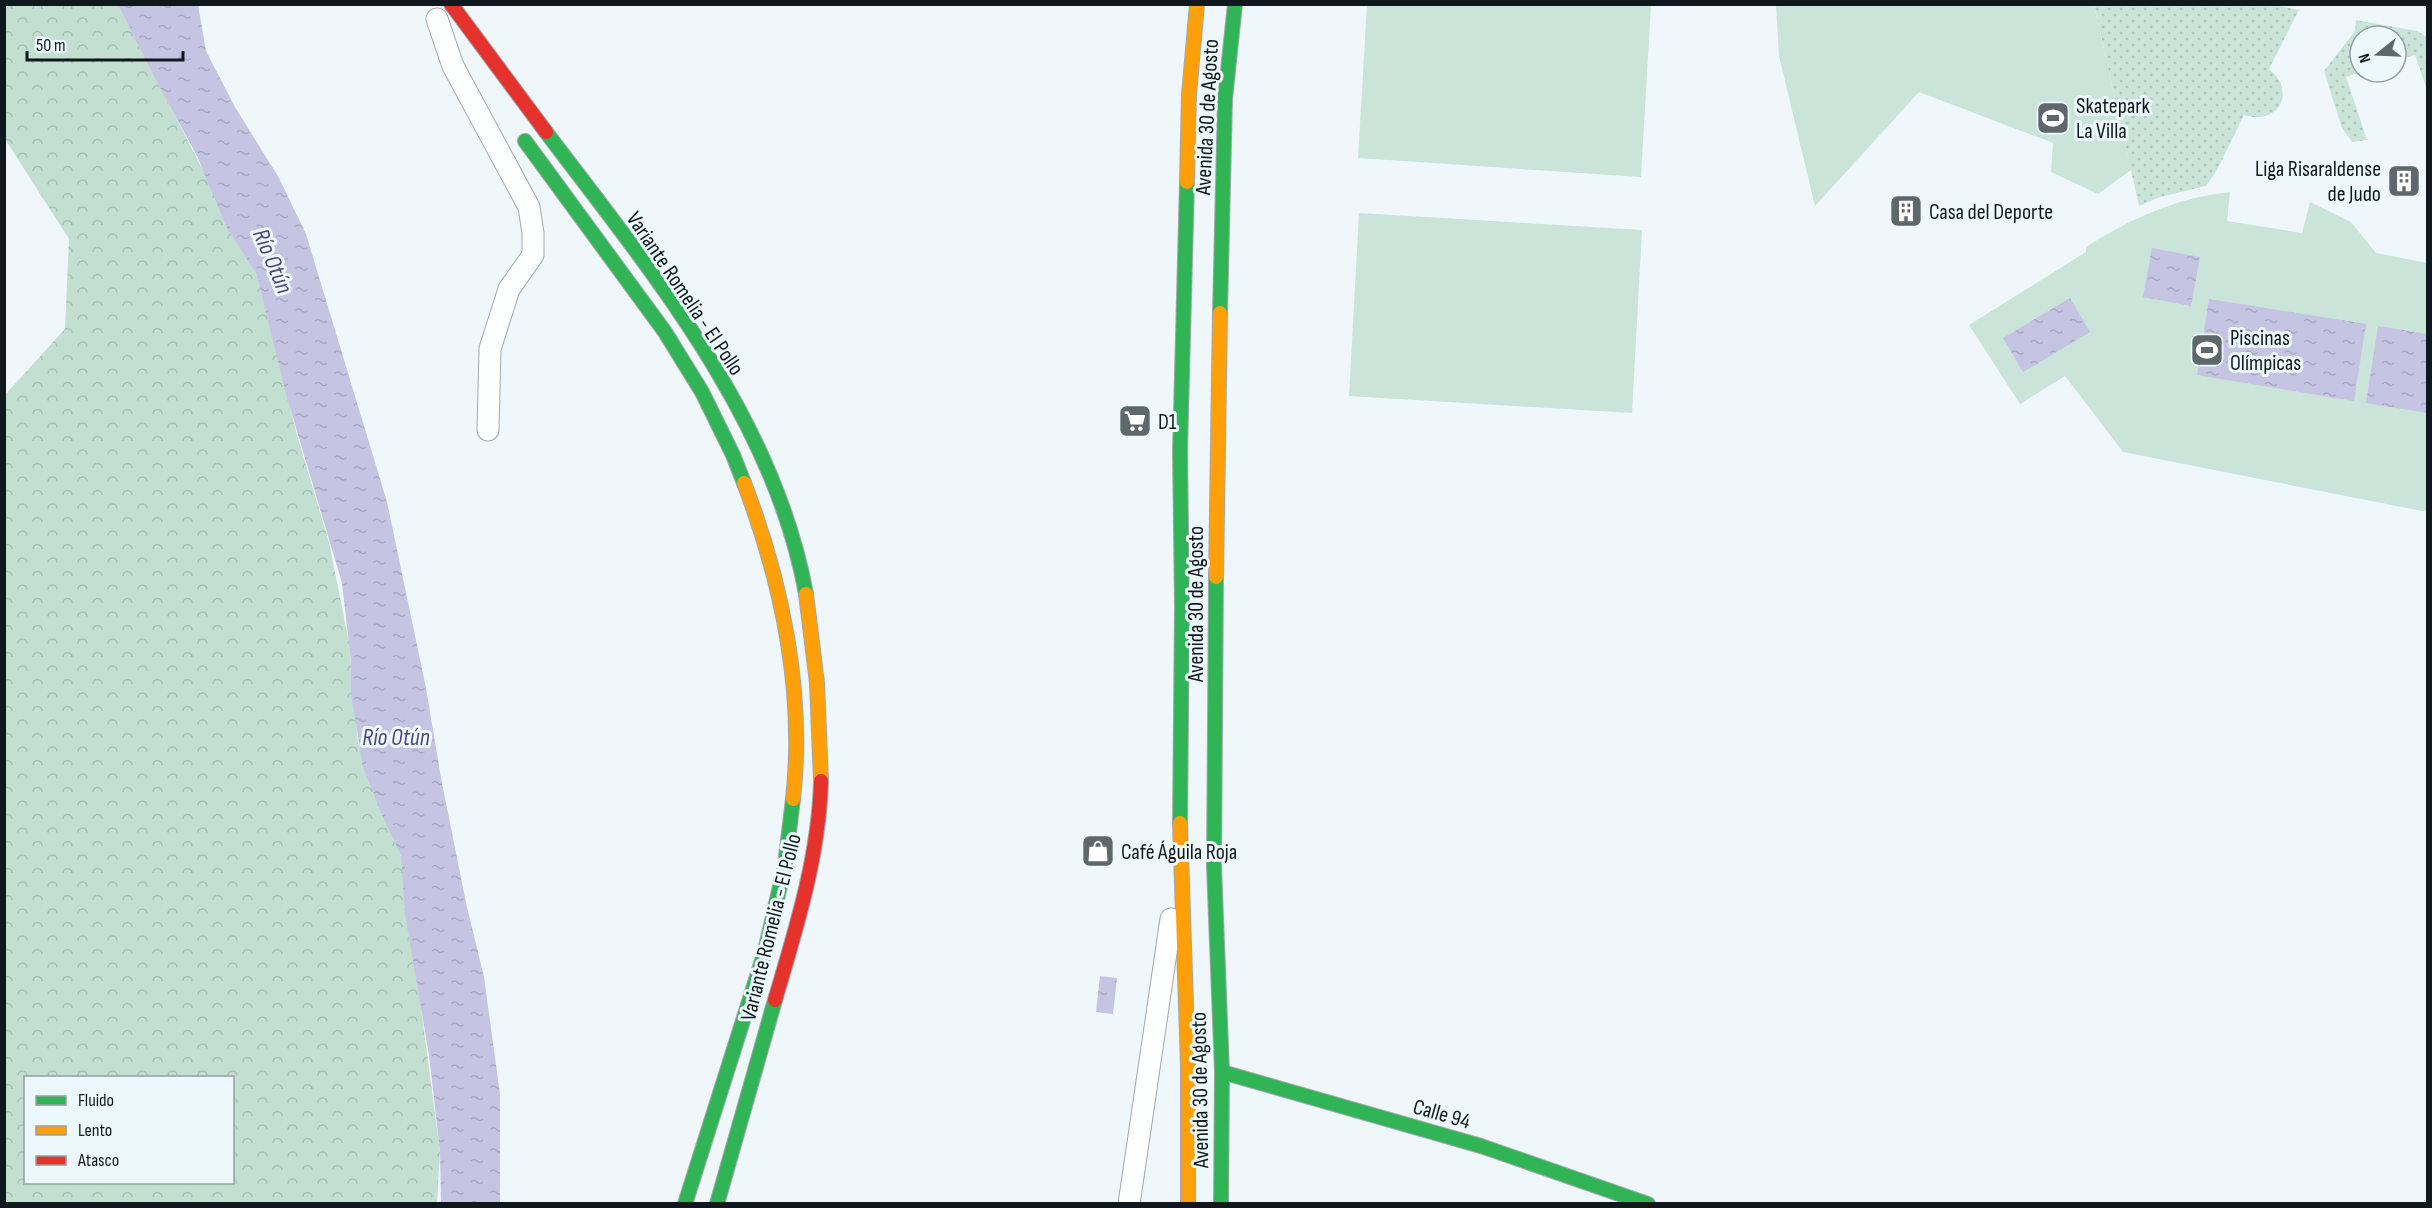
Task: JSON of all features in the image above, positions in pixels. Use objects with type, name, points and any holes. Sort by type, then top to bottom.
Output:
[{"type":"main road","name":"Avenida 30 de Agosto","points":[[1188,1203],[1188,1066],[1180,862],[1182,345],[1189,95],[1197,4]]},
{"type":"main road","points":[[1235,11],[1241,4]]},
{"type":"main road","points":[[439,9],[464,56]]},
{"type":"main road","name":"Variante Romelia - El Pollo","points":[[439,9],[641,258],[695,335],[762,458],[787,519],[801,570],[817,681],[821,779],[817,830],[795,933],[717,1203]]},
{"type":"main road","name":"Avenida 30 de Agosto","points":[[1221,1203],[1222,1072],[1214,866],[1216,474],[1225,99],[1235,11]]},
{"type":"main road","name":"Variante Romelia - El Pollo","points":[[518,131],[665,332],[729,443],[750,492],[763,533],[779,598],[790,659],[796,716],[795,787],[785,866],[757,978],[686,1203]]},
{"type":"main road","name":"Calle 94","points":[[1222,1072],[1481,1146],[1648,1203]]},
{"type":"street","points":[[439,9],[453,66],[529,207],[533,233],[533,255],[509,289],[490,349],[488,430]]},
{"type":"street","points":[[1129,1203],[1180,862]]},
{"type":"green space","points":[[2270,4],[2299,10],[2269,69],[2282,87],[2283,96],[2280,104],[2267,116],[2244,115],[2217,170],[2206,186],[2160,197],[2139,206],[2094,5]]},
{"type":"green space","points":[[5,5],[118,5],[256,273],[297,435],[329,542],[349,643],[358,743],[401,856],[440,1152],[437,1203],[5,1203],[4,396],[65,329],[69,239],[5,139]]},
{"type":"green space","points":[[1367,5],[1651,5],[1641,177],[1358,158]]},
{"type":"green space","name":"Skatepark La Villa","points":[[1776,5],[2094,5],[2131,170],[2098,194],[2051,172],[2053,143],[1919,92],[1815,206],[1779,56]]},
{"type":"green space","points":[[2356,20],[2378,24],[2356,24]]},
{"type":"green space","points":[[2408,29],[2417,31],[2427,37],[2428,93],[2415,55],[2408,57]]},
{"type":"green space","points":[[2348,40],[2348,76],[2346,77],[2367,140],[2352,142],[2342,128],[2324,71]]},
{"type":"green space","name":"Piscinas Olímpicas","points":[[2230,192],[2227,221],[2302,233],[2310,202],[2351,222],[2376,253],[2427,263],[2427,512],[2123,452],[2065,376],[2020,404],[1969,325],[2086,252],[2086,247],[2120,227],[2173,204]]},
{"type":"green space","points":[[1359,213],[1642,230],[1632,413],[1349,396]]},
{"type":"water","name":"Río Otún","points":[[118,5],[198,5],[206,51],[235,107],[279,178],[306,234],[387,502],[426,688],[466,903],[484,977],[500,1094],[500,1203],[441,1203],[440,1152],[429,1055],[405,914],[401,856],[363,767],[351,693],[351,662],[342,583],[286,394],[256,273],[227,228],[197,156]]},
{"type":"water","points":[[2152,248],[2200,257],[2191,306],[2143,297]]},
{"type":"water","points":[[2070,298],[2090,332],[2023,372],[2003,338]]},
{"type":"water","points":[[2209,299],[2366,324],[2354,401],[2197,375]]},
{"type":"water","points":[[2378,326],[2427,334],[2427,413],[2366,403]]},
{"type":"water","points":[[1100,976],[1117,978],[1113,1014],[1096,1012]]},
{"type":"traffic: fast","points":[[1220,313],[1225,99],[1235,4]]},
{"type":"traffic: fast","points":[[546,132],[666,293],[703,349],[737,407],[767,467],[790,529],[806,594]]},
{"type":"traffic: fast","points":[[525,141],[665,332],[702,392],[744,483]]},
{"type":"traffic: fast","points":[[1180,823],[1182,607],[1180,451],[1187,182]]},
{"type":"traffic: fast","points":[[1216,577],[1214,866],[1222,1072],[1221,1204]]},
{"type":"traffic: fast","points":[[685,1204],[765,951],[785,865],[793,799]]},
{"type":"traffic: fast","points":[[717,1204],[775,1000]]},
{"type":"traffic: fast","points":[[1222,1072],[1481,1146],[1648,1204]]},
{"type":"traffic: slow","points":[[1187,182],[1189,95],[1197,4]]},
{"type":"traffic: slow","points":[[1216,577],[1220,313]]},
{"type":"traffic: slow","points":[[744,483],[769,559],[787,638],[796,719],[793,799]]},
{"type":"traffic: slow","points":[[806,594],[817,683],[821,781]]},
{"type":"traffic: slow","points":[[1180,823],[1188,1066],[1188,1204]]},
{"type":"traffic: jam","points":[[451,4],[546,132]]},
{"type":"traffic: jam","points":[[775,1000],[811,865],[821,781]]},
{"type":"place","name":"Skatepark La Villa","points":[[2053,118]]},
{"type":"place","name":"Liga Risaraldense de Judo","points":[[2404,181]]},
{"type":"place","name":"Casa del Deporte","points":[[1906,211]]},
{"type":"place","name":"Piscinas Olímpicas","points":[[2207,350]]},
{"type":"place","name":"D1","points":[[1135,421]]},
{"type":"place","name":"Café Águila Roja","points":[[1098,851]]}]
